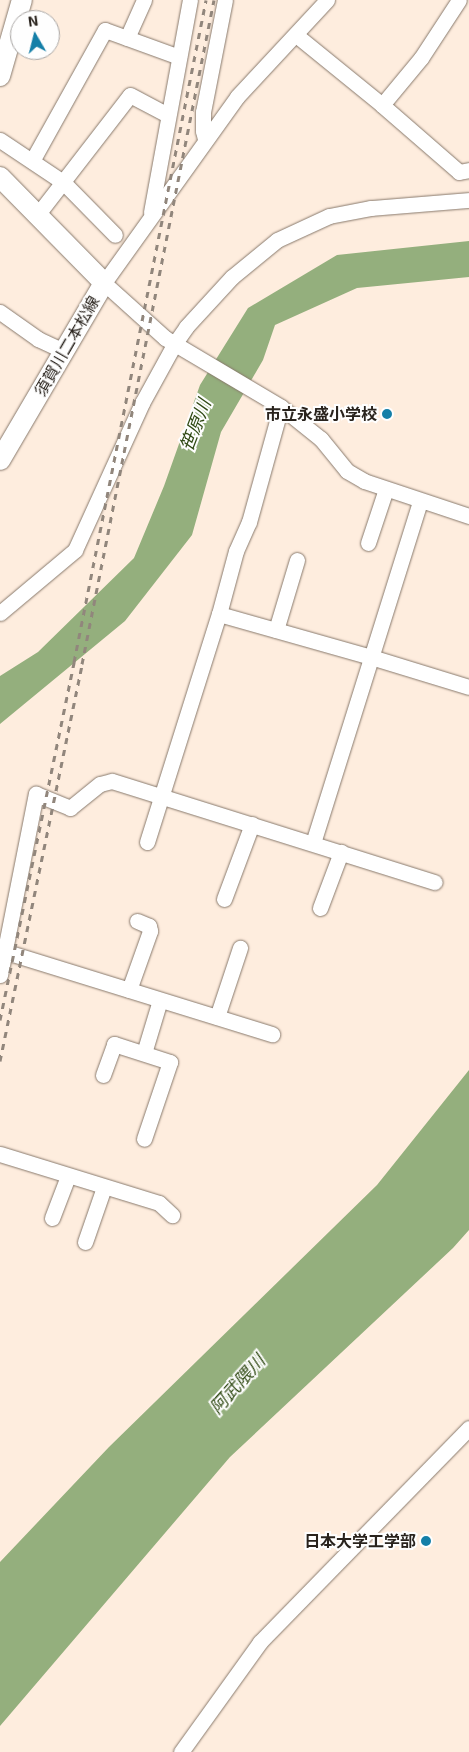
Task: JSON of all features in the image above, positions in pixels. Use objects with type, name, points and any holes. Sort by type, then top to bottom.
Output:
[{"type":"main road","points":[[0,76],[21,0]]},
{"type":"main road","name":"須賀川二本松線","points":[[0,177],[104,283],[0,460]]},
{"type":"street","points":[[128,38],[144,0]]},
{"type":"street","points":[[150,216],[190,0]]},
{"type":"street","points":[[205,139],[203,112],[225,0]]},
{"type":"street","points":[[327,0],[237,97],[205,139],[104,283],[154,330],[278,406],[321,438],[347,471],[364,482],[469,516]]},
{"type":"street","points":[[382,105],[462,6]]},
{"type":"street","points":[[32,161],[104,30],[179,57]]},
{"type":"street","points":[[296,35],[382,105],[459,172],[469,170]]},
{"type":"street","points":[[38,214],[130,95],[168,115]]},
{"type":"street","points":[[0,140],[63,182],[115,235]]},
{"type":"street","points":[[0,613],[75,550],[142,403],[186,327],[232,277],[260,253],[290,233],[329,216],[350,211],[469,200]]},
{"type":"street","points":[[0,312],[38,339],[64,352]]},
{"type":"street","points":[[147,842],[219,614],[230,571],[249,522],[278,406]]},
{"type":"street","points":[[368,543],[386,489]]},
{"type":"street","points":[[313,843],[420,501]]},
{"type":"street","points":[[230,571],[240,563],[256,529]]},
{"type":"street","points":[[276,630],[297,560]]},
{"type":"street","points":[[219,614],[371,656],[469,687]]},
{"type":"street","points":[[0,975],[2,951],[36,794],[70,808],[100,784],[112,781],[435,882]]},
{"type":"street","points":[[224,899],[252,824]]},
{"type":"street","points":[[320,908],[341,852]]},
{"type":"street","points":[[130,990],[150,931],[149,926],[137,921]]},
{"type":"street","points":[[217,1017],[240,948]]},
{"type":"street","points":[[2,951],[272,1034]]},
{"type":"street","points":[[144,1053],[160,1000]]},
{"type":"street","points":[[103,1075],[114,1044],[170,1062],[144,1139]]},
{"type":"street","points":[[0,1154],[159,1203],[172,1215]]},
{"type":"street","points":[[52,1218],[68,1176]]},
{"type":"street","points":[[85,1242],[104,1187]]},
{"type":"street","points":[[181,1752],[260,1642],[469,1428]]},
{"type":"water","name":"笹原川","points":[[469,241],[469,277],[357,288],[275,325],[263,360],[221,432],[192,535],[125,621],[0,724],[0,676],[38,652],[134,558],[164,486],[200,385],[248,308],[337,255]]},
{"type":"water","name":"阿武隈川","points":[[469,1070],[469,1230],[453,1248],[230,1457],[0,1726],[0,1562],[109,1447],[377,1185]]},
{"type":"railway","points":[[0,1020],[74,662],[206,0]]},
{"type":"railway","points":[[0,1061],[82,664],[214,0]]},
{"type":"place","name":"市立永盛小学校","points":[[387,414]]},
{"type":"place","name":"日本大学工学部","points":[[426,1541]]}]
